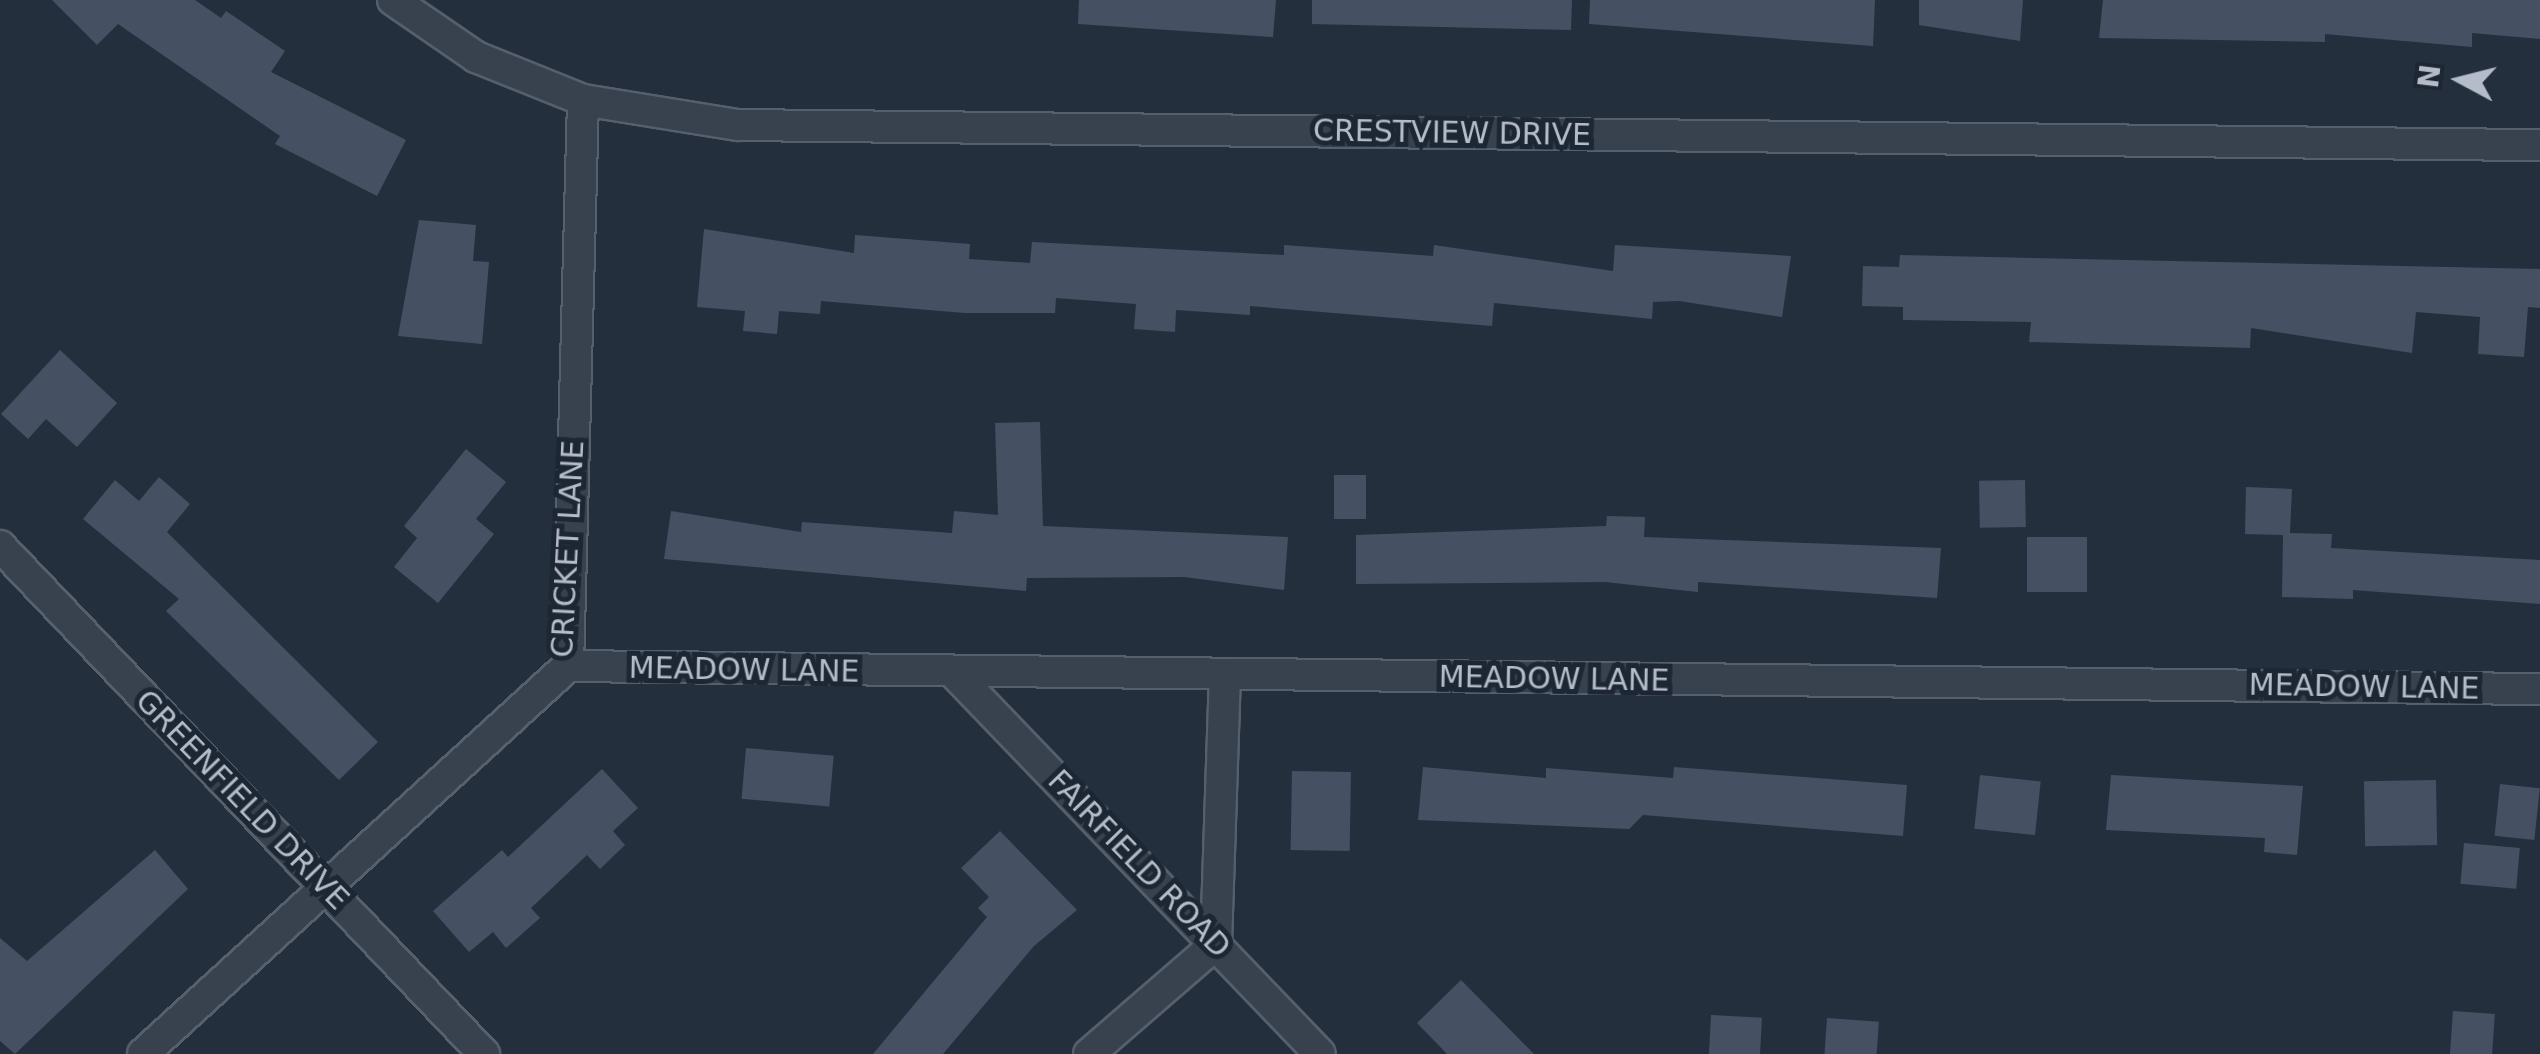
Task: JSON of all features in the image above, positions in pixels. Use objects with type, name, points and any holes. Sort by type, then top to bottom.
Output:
[{"type":"street","name":"CRESTVIEW DRIVE","points":[[392,0],[476,57],[582,100],[738,125],[2540,145]]},
{"type":"street","name":"CRICKET LANE","points":[[143,1054],[323,884],[568,666],[582,100]]},
{"type":"street","name":"GREENFIELD DRIVE","points":[[0,546],[484,1054]]},
{"type":"street","name":"MEADOW LANE","points":[[568,666],[956,676],[2540,688]]},
{"type":"street","name":"FAIRFIELD ROAD","points":[[956,676],[1320,1054]]},
{"type":"street","points":[[1090,1054],[1216,944],[1226,676]]},
{"type":"building","points":[[52,0],[195,0],[221,18],[226,11],[285,51],[271,72],[406,140],[377,196],[275,144],[280,136],[118,24],[97,45]]},
{"type":"building","points":[[1079,0],[1276,0],[1273,37],[1078,24]]},
{"type":"building","points":[[1312,0],[1572,0],[1571,30],[1312,24]]},
{"type":"building","points":[[1590,0],[1875,0],[1873,46],[1589,24]]},
{"type":"building","points":[[1919,0],[2023,0],[2020,41],[1919,25]]},
{"type":"building","points":[[2103,0],[2540,0],[2540,39],[2472,33],[2472,47],[2325,34],[2325,42],[2099,38]]},
{"type":"building","points":[[419,220],[476,225],[473,261],[489,262],[482,344],[398,336]]},
{"type":"building","points":[[704,229],[854,253],[855,235],[970,244],[969,259],[1030,263],[1032,242],[1284,255],[1284,245],[1433,256],[1434,245],[1613,271],[1615,245],[1791,256],[1782,317],[1679,301],[1653,302],[1652,319],[1494,303],[1492,326],[1250,306],[1250,315],[1176,310],[1175,332],[1134,329],[1136,304],[1056,298],[1055,313],[965,313],[821,301],[820,314],[779,311],[777,334],[743,331],[745,311],[697,307]]},
{"type":"building","points":[[1900,255],[2540,269],[2540,308],[2528,307],[2524,357],[2478,354],[2480,317],[2416,312],[2412,353],[2251,328],[2250,348],[2029,342],[2031,322],[1903,320],[1903,307],[1862,306],[1863,266],[1899,267]]},
{"type":"building","points":[[60,350],[117,403],[77,447],[46,419],[28,439],[1,414]]},
{"type":"building","points":[[1040,422],[1043,526],[1288,537],[1284,590],[1184,577],[1027,578],[1026,591],[664,559],[671,511],[801,532],[802,522],[952,533],[954,511],[998,515],[995,423]]},
{"type":"building","points":[[466,449],[506,482],[476,519],[494,534],[438,603],[394,567],[417,538],[404,526]]},
{"type":"building","points":[[1334,475],[1366,475],[1366,519],[1334,519]]},
{"type":"building","points":[[159,477],[190,504],[167,532],[378,742],[339,780],[166,611],[179,599],[83,519],[115,480],[139,501]]},
{"type":"building","points":[[2025,480],[2026,527],[1980,528],[1979,481]]},
{"type":"building","points":[[2246,487],[2292,489],[2290,533],[2332,534],[2331,548],[2540,560],[2540,604],[2353,590],[2353,599],[2282,597],[2283,535],[2245,534]]},
{"type":"building","points":[[1607,516],[1645,517],[1644,537],[1941,548],[1937,598],[1698,582],[1698,592],[1605,582],[1356,584],[1356,535],[1606,526]]},
{"type":"building","points":[[2027,537],[2087,537],[2087,592],[2027,592]]},
{"type":"building","points":[[746,748],[834,756],[829,806],[742,799]]},
{"type":"building","points":[[1423,767],[1546,778],[1546,768],[1673,778],[1674,767],[1907,785],[1903,836],[1643,815],[1629,829],[1418,820]]},
{"type":"building","points":[[602,769],[638,808],[613,831],[625,845],[600,869],[587,855],[531,908],[540,918],[506,948],[493,932],[469,952],[433,911],[502,850],[508,857]]},
{"type":"building","points":[[1292,771],[1351,772],[1350,851],[1291,850]]},
{"type":"building","points":[[1980,775],[2041,781],[2035,835],[1974,829]]},
{"type":"building","points":[[2111,775],[2303,786],[2297,855],[2264,852],[2265,838],[2106,830]]},
{"type":"building","points":[[2436,780],[2437,845],[2365,846],[2364,781]]},
{"type":"building","points":[[2500,784],[2540,788],[2534,840],[2495,836]]},
{"type":"building","points":[[1000,831],[1077,910],[1034,946],[943,1054],[873,1054],[987,917],[978,908],[989,897],[961,868]]},
{"type":"building","points":[[2464,843],[2520,848],[2516,889],[2460,884]]},
{"type":"building","points":[[155,850],[188,889],[15,1054],[0,1041],[0,938],[27,961]]},
{"type":"building","points":[[1461,980],[1534,1054],[1447,1054],[1417,1023]]},
{"type":"building","points":[[2453,1011],[2495,1014],[2492,1054],[2450,1054]]},
{"type":"building","points":[[1711,1015],[1762,1018],[1760,1054],[1709,1054]]},
{"type":"building","points":[[1827,1018],[1879,1022],[1877,1054],[1824,1054]]}]
